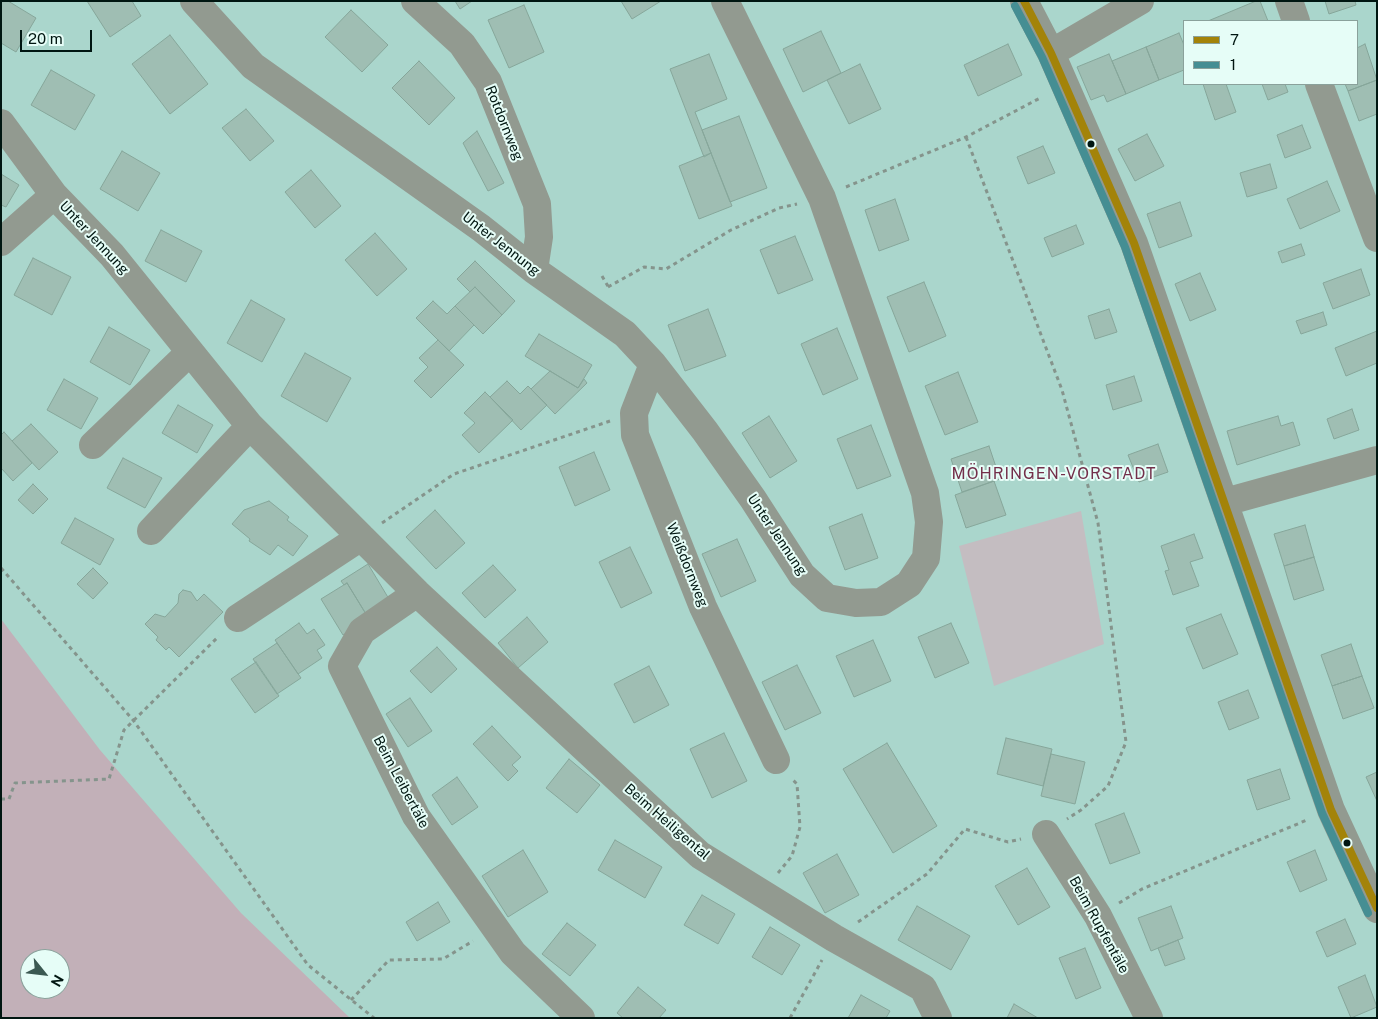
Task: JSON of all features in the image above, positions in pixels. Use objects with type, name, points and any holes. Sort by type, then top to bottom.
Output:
[{"type":"street","name":"Unter Jennung","points":[[194,1],[253,66],[481,228],[534,270],[625,334],[653,364],[753,499],[802,576],[826,598],[856,603],[881,602],[909,584],[926,558],[929,522],[925,493],[822,198],[725,1]]},
{"type":"street","name":"Rotdornweg","points":[[415,1],[462,44],[488,82],[537,204],[539,237],[534,270]]},
{"type":"street","points":[[1024,1],[1051,53],[1134,243],[1225,502],[1276,657],[1331,810],[1377,909]]},
{"type":"street","points":[[1051,53],[1140,1]]},
{"type":"street","points":[[1289,1],[1296,20]]},
{"type":"street","points":[[1319,85],[1377,238]]},
{"type":"street","name":"Unter Jennung","points":[[1,123],[54,195],[112,255],[250,426],[417,593]]},
{"type":"street","name":"Unter Jennung","points":[[1,242],[54,195]]},
{"type":"street","points":[[93,445],[190,352]]},
{"type":"street","name":"Weißdornweg","points":[[653,364],[634,413],[635,435],[703,607],[776,760]]},
{"type":"street","points":[[151,531],[250,426]]},
{"type":"street","points":[[1225,502],[1377,460]]},
{"type":"street","points":[[238,618],[361,537]]},
{"type":"street","name":"Beim Heiligental","points":[[417,593],[700,855],[834,938],[923,988],[938,1018]]},
{"type":"street","name":"Beim Leibertäle","points":[[417,593],[362,631],[342,666],[416,816],[513,953],[581,1018]]},
{"type":"street","name":"Beim Rupfentäle","points":[[1046,834],[1098,916],[1149,1018]]},
{"type":"path","points":[[602,276],[608,287],[644,267],[666,269],[730,230],[780,208],[822,198],[966,137],[1065,86]]},
{"type":"path","points":[[790,1018],[834,938],[927,874],[964,829],[1008,842],[1046,834],[1081,810],[1108,786],[1126,742],[1096,514],[1062,390],[966,137]]},
{"type":"path","points":[[361,537],[454,474],[634,413]]},
{"type":"path","points":[[1,568],[133,720],[308,965],[374,1018]]},
{"type":"path","points":[[1,799],[9,799],[15,784],[109,779],[124,730],[238,618]]},
{"type":"path","points":[[761,893],[792,856],[800,828],[797,784],[776,760]]},
{"type":"path","points":[[1142,889],[1306,820]]},
{"type":"path","points":[[351,1000],[389,960],[443,959],[495,928]]},
{"type":"shaded area","points":[[1081,511],[1104,644],[994,686],[959,546]]},
{"type":"shaded area","points":[[1,619],[100,750],[241,913],[350,1018],[1,1018]]},
{"type":"building","points":[[1,1],[8,1],[36,18],[16,52],[1,43]]},
{"type":"building","points":[[87,1],[132,1],[141,16],[110,37]]},
{"type":"building","points":[[455,1],[472,1],[460,9]]},
{"type":"building","points":[[621,1],[661,1],[632,19]]},
{"type":"building","points":[[1260,1],[1268,20],[1210,20]]},
{"type":"building","points":[[1325,1],[1355,1],[1356,5],[1329,14]]},
{"type":"building","points":[[524,5],[544,52],[509,68],[488,20]]},
{"type":"building","points":[[351,10],[388,45],[362,72],[325,37]]},
{"type":"building","points":[[821,31],[841,73],[803,92],[783,49]]},
{"type":"building","points":[[1179,33],[1183,43],[1183,70],[1159,80],[1146,47]]},
{"type":"building","points":[[170,35],[208,84],[170,114],[132,64]]},
{"type":"building","points":[[1008,44],[1022,75],[978,96],[964,65]]},
{"type":"building","points":[[1365,44],[1377,80],[1348,91],[1345,85],[1358,85],[1358,48]]},
{"type":"building","points":[[1146,47],[1159,80],[1126,94],[1112,61]]},
{"type":"building","points":[[709,54],[727,99],[695,112],[711,153],[704,157],[670,69]]},
{"type":"building","points":[[1109,54],[1126,94],[1107,102],[1104,95],[1091,100],[1077,67]]},
{"type":"building","points":[[419,61],[455,98],[429,125],[392,88]]},
{"type":"building","points":[[860,64],[881,109],[849,124],[827,80]]},
{"type":"building","points":[[51,70],[95,95],[75,130],[31,105]]},
{"type":"building","points":[[1377,80],[1377,114],[1359,121],[1348,91]]},
{"type":"building","points":[[1203,85],[1226,85],[1236,112],[1215,120]]},
{"type":"building","points":[[1262,85],[1285,85],[1288,92],[1268,100]]},
{"type":"building","points":[[246,109],[274,141],[250,161],[222,128]]},
{"type":"building","points":[[739,116],[767,188],[730,202],[702,130]]},
{"type":"building","points":[[1302,125],[1311,148],[1285,158],[1277,135]]},
{"type":"building","points":[[477,131],[504,183],[488,191],[463,143]]},
{"type":"building","points":[[1147,134],[1164,166],[1135,181],[1118,149]]},
{"type":"building","points":[[1043,146],[1055,173],[1028,184],[1017,157]]},
{"type":"building","points":[[122,151],[160,173],[138,211],[100,189]]},
{"type":"building","points":[[711,153],[732,206],[699,219],[679,166]]},
{"type":"building","points":[[1270,164],[1277,188],[1247,197],[1240,173]]},
{"type":"building","points":[[311,170],[341,206],[315,228],[285,192]]},
{"type":"building","points":[[1,174],[19,185],[6,207],[1,205]]},
{"type":"building","points":[[1327,181],[1340,211],[1300,229],[1287,199]]},
{"type":"building","points":[[895,199],[909,240],[879,251],[865,210]]},
{"type":"building","points":[[1180,202],[1192,236],[1159,248],[1147,214]]},
{"type":"building","points":[[1076,225],[1084,244],[1052,257],[1044,238]]},
{"type":"building","points":[[161,230],[202,251],[186,282],[145,261]]},
{"type":"building","points":[[375,233],[407,269],[377,296],[345,260]]},
{"type":"building","points":[[795,236],[813,280],[778,294],[760,250]]},
{"type":"building","points":[[1301,244],[1305,255],[1282,263],[1278,252]]},
{"type":"building","points":[[33,258],[71,277],[52,315],[14,295]]},
{"type":"building","points":[[475,261],[515,301],[502,315],[475,287],[470,292],[457,279]]},
{"type":"building","points":[[1361,269],[1370,295],[1333,309],[1323,283]]},
{"type":"building","points":[[1200,273],[1216,310],[1190,321],[1175,284]]},
{"type":"building","points":[[924,282],[946,336],[909,352],[887,297]]},
{"type":"building","points":[[475,287],[502,315],[483,334],[455,306]]},
{"type":"building","points":[[251,300],[285,319],[262,362],[227,343]]},
{"type":"building","points":[[433,301],[447,314],[455,306],[474,325],[449,351],[416,318]]},
{"type":"building","points":[[708,309],[726,356],[685,371],[668,325]]},
{"type":"building","points":[[1109,309],[1117,332],[1095,339],[1088,316]]},
{"type":"building","points":[[1323,312],[1327,325],[1301,334],[1296,321]]},
{"type":"building","points":[[109,327],[150,350],[130,385],[90,362]]},
{"type":"building","points":[[837,328],[858,379],[823,395],[801,344]]},
{"type":"building","points":[[1377,331],[1377,363],[1346,376],[1335,348]]},
{"type":"building","points":[[539,334],[592,365],[578,388],[525,356]]},
{"type":"building","points":[[438,340],[464,365],[431,398],[414,381],[428,367],[419,358]]},
{"type":"building","points":[[305,353],[351,378],[327,422],[281,396]]},
{"type":"building","points":[[550,371],[578,388],[584,379],[587,383],[555,414],[531,389]]},
{"type":"building","points":[[958,372],[978,422],[945,435],[925,386]]},
{"type":"building","points":[[1134,376],[1142,401],[1113,410],[1106,385]]},
{"type":"building","points":[[64,379],[98,398],[81,429],[47,410]]},
{"type":"building","points":[[507,381],[520,394],[528,386],[547,405],[521,430],[490,397]]},
{"type":"building","points":[[485,392],[513,420],[479,453],[462,435],[475,423],[464,413]]},
{"type":"building","points":[[178,405],[213,425],[197,453],[162,433]]},
{"type":"building","points":[[1352,409],[1359,430],[1334,439],[1327,419]]},
{"type":"building","points":[[769,416],[797,461],[770,478],[742,433]]},
{"type":"building","points":[[1278,416],[1281,426],[1293,422],[1300,445],[1237,465],[1227,431]]},
{"type":"building","points":[[31,424],[58,452],[39,470],[12,441]]},
{"type":"building","points":[[871,425],[891,476],[857,489],[837,439]]},
{"type":"building","points":[[4,432],[32,463],[13,481],[1,468],[1,435]]},
{"type":"building","points":[[1158,444],[1168,472],[1139,482],[1128,455]]},
{"type":"building","points":[[989,446],[1000,479],[962,492],[951,459]]},
{"type":"building","points":[[594,452],[610,490],[575,506],[559,467]]},
{"type":"building","points":[[123,458],[162,478],[145,508],[107,488]]},
{"type":"building","points":[[994,481],[1006,515],[966,528],[955,495]]},
{"type":"building","points":[[33,484],[48,499],[33,514],[18,500]]},
{"type":"building","points":[[269,501],[289,517],[287,520],[308,536],[293,556],[278,545],[270,555],[249,541],[250,539],[232,524],[244,510]]},
{"type":"building","points":[[435,510],[465,543],[436,569],[406,537]]},
{"type":"building","points":[[862,514],[878,558],[845,570],[829,527]]},
{"type":"building","points":[[75,518],[114,539],[100,565],[61,543]]},
{"type":"building","points":[[1305,525],[1314,557],[1284,566],[1274,534]]},
{"type":"building","points":[[1194,534],[1203,558],[1190,562],[1199,586],[1173,595],[1165,571],[1169,570],[1161,546]]},
{"type":"building","points":[[737,539],[756,581],[721,597],[702,554]]},
{"type":"building","points":[[630,547],[652,593],[621,608],[599,562]]},
{"type":"building","points":[[1314,557],[1324,590],[1294,600],[1284,566]]},
{"type":"building","points":[[368,564],[389,599],[366,614],[347,583],[344,585],[341,581]]},
{"type":"building","points":[[493,565],[516,590],[485,618],[462,593]]},
{"type":"building","points":[[93,568],[108,583],[93,599],[77,584]]},
{"type":"building","points":[[347,583],[369,619],[343,635],[321,599]]},
{"type":"building","points":[[183,590],[191,592],[197,601],[204,594],[223,612],[179,657],[169,647],[166,650],[156,640],[158,637],[145,624],[155,614],[165,617],[178,603],[179,594]]},
{"type":"building","points":[[1221,614],[1238,654],[1203,669],[1186,628]]},
{"type":"building","points":[[527,617],[548,642],[518,668],[498,643]]},
{"type":"building","points":[[299,623],[307,634],[314,629],[325,645],[317,650],[322,658],[298,674],[275,640]]},
{"type":"building","points":[[951,623],[969,663],[935,678],[918,637]]},
{"type":"building","points":[[873,640],[891,681],[854,697],[836,656]]},
{"type":"building","points":[[277,643],[301,678],[277,694],[253,659]]},
{"type":"building","points":[[1351,644],[1362,676],[1332,686],[1321,655]]},
{"type":"building","points":[[437,647],[457,669],[431,693],[410,671]]},
{"type":"building","points":[[256,662],[279,696],[255,713],[231,679]]},
{"type":"building","points":[[797,665],[821,713],[785,730],[762,682]]},
{"type":"building","points":[[649,666],[669,705],[634,723],[614,684]]},
{"type":"building","points":[[1362,676],[1374,708],[1343,719],[1332,686]]},
{"type":"building","points":[[1248,690],[1259,718],[1229,730],[1218,702]]},
{"type":"building","points":[[410,698],[432,731],[408,747],[386,714]]},
{"type":"building","points":[[492,726],[521,757],[512,765],[518,771],[508,781],[473,744]]},
{"type":"building","points":[[724,733],[747,781],[712,798],[690,749]]},
{"type":"building","points":[[1006,738],[1052,749],[1043,786],[997,774]]},
{"type":"building","points":[[887,743],[937,826],[893,853],[843,769]]},
{"type":"building","points":[[1051,754],[1085,762],[1075,804],[1041,796]]},
{"type":"building","points":[[569,759],[600,785],[577,813],[546,788]]},
{"type":"building","points":[[1280,769],[1290,799],[1257,810],[1247,780]]},
{"type":"building","points":[[1377,772],[1377,801],[1366,777]]},
{"type":"building","points":[[457,777],[478,807],[452,825],[432,795]]},
{"type":"building","points":[[1124,813],[1140,853],[1110,864],[1095,824]]},
{"type":"building","points":[[615,840],[662,867],[645,898],[598,870]]},
{"type":"building","points":[[523,850],[548,892],[508,917],[482,876]]},
{"type":"building","points":[[1315,850],[1327,880],[1300,892],[1287,862]]},
{"type":"building","points":[[837,854],[859,895],[825,913],[803,873]]},
{"type":"building","points":[[1027,868],[1050,907],[1018,925],[995,886]]},
{"type":"building","points":[[702,895],[735,914],[718,944],[684,925]]},
{"type":"building","points":[[438,902],[450,922],[417,941],[406,922]]},
{"type":"building","points":[[917,906],[970,936],[951,970],[898,940]]},
{"type":"building","points":[[1171,906],[1183,938],[1151,951],[1138,918]]},
{"type":"building","points":[[1345,919],[1356,944],[1327,957],[1316,932]]},
{"type":"building","points":[[567,923],[596,945],[570,976],[542,954]]},
{"type":"building","points":[[770,927],[800,945],[782,975],[752,957]]},
{"type":"building","points":[[1178,940],[1185,959],[1165,966],[1158,948]]},
{"type":"building","points":[[1085,948],[1101,988],[1076,999],[1059,958]]},
{"type":"building","points":[[1365,975],[1377,1007],[1351,1018],[1338,987]]},
{"type":"building","points":[[638,987],[666,1010],[659,1018],[623,1018],[617,1013]]},
{"type":"building","points":[[861,995],[890,1011],[886,1018],[848,1018]]},
{"type":"building","points":[[1014,1004],[1038,1018],[1007,1018]]},
{"type":"transit line","name":"7","points":[[1024,1],[1051,53],[1134,243],[1331,810],[1377,908]]},
{"type":"transit line","name":"1","points":[[1015,6],[1042,57],[1125,247],[1322,813],[1368,913]]},
{"type":"district","name":"MÖHRINGEN-VORSTADT","points":[[1054,474]]}]
